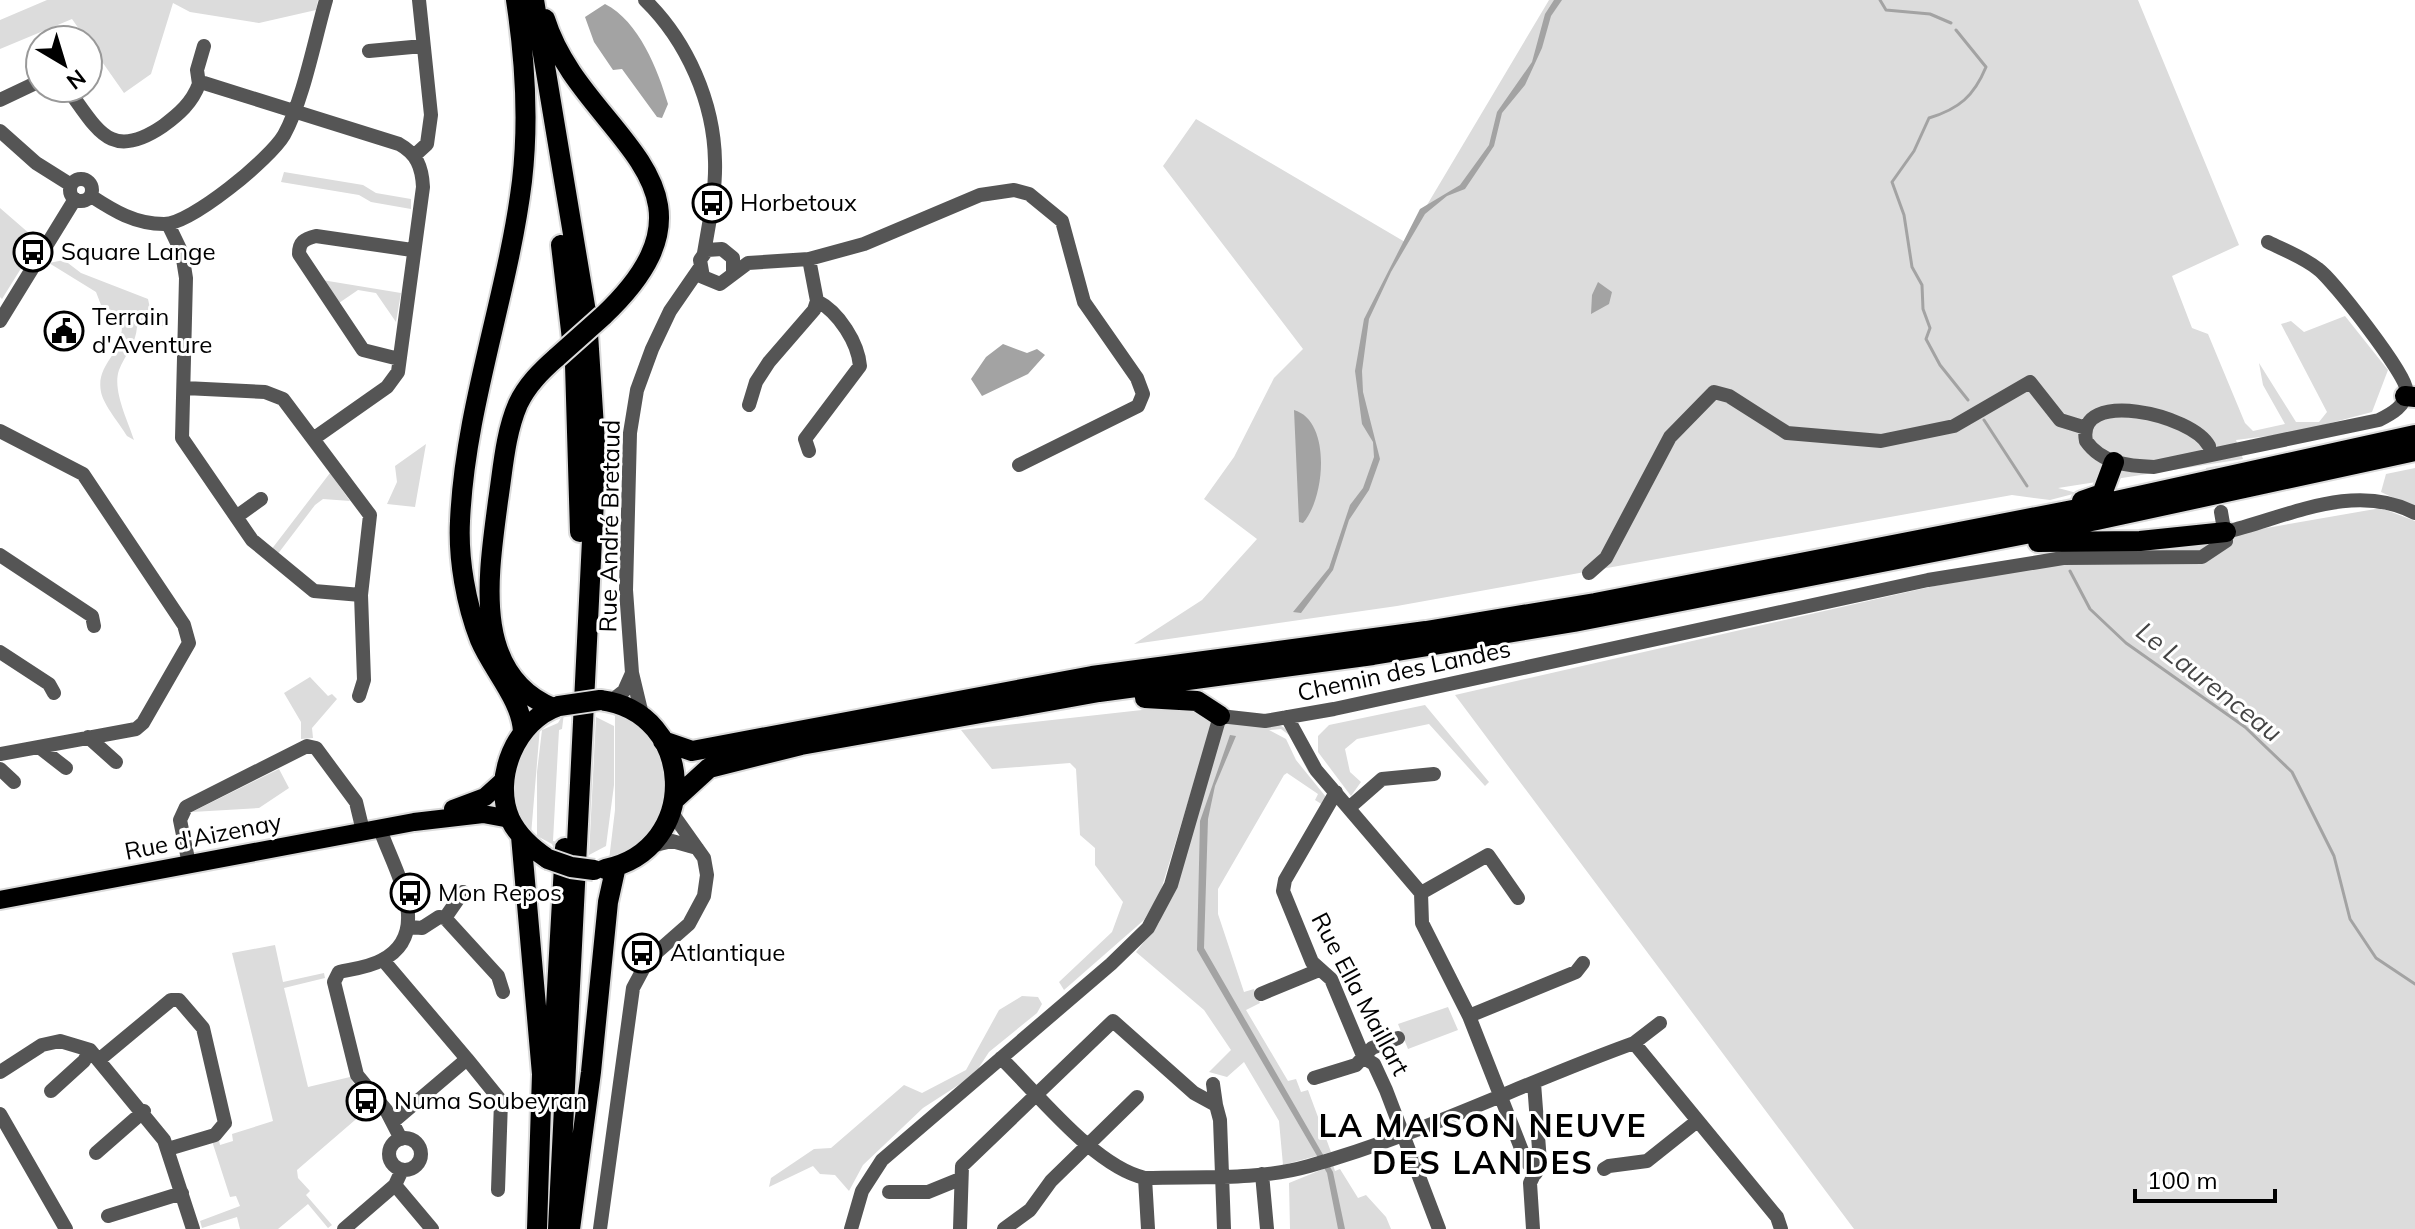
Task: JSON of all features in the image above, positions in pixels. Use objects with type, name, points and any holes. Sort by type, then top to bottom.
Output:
[{"type":"highway","points":[[516,0],[525,105],[522,180],[466,461],[460,522],[464,578],[471,610],[480,639],[521,718],[523,732]]},
{"type":"highway","points":[[524,0],[571,318],[580,460],[580,555],[544,1229]]},
{"type":"highway","points":[[534,0],[587,318],[596,459],[558,1229]]},
{"type":"highway","points":[[541,0],[548,27],[560,51],[637,154],[655,194],[658,225],[651,251],[629,289],[527,388],[512,421],[496,518],[488,601],[494,636],[513,678],[527,695],[556,707],[605,701],[643,719],[663,741],[674,769],[673,806]]},
{"type":"highway","points":[[663,741],[692,751],[1092,676],[1519,616],[2035,517],[2415,435]]},
{"type":"highway","points":[[516,827],[548,859],[571,867],[594,870],[616,866],[651,846],[673,806],[700,773],[745,757],[1058,699],[1515,633],[1992,541],[2415,451]]},
{"type":"highway","points":[[2035,517],[2050,508],[2102,494],[2114,462]]},
{"type":"highway","points":[[1992,541],[2005,546],[2057,541],[2130,541],[2224,522]]},
{"type":"highway","points":[[1058,699],[1075,705],[1183,698],[1197,701],[1220,716]]},
{"type":"highway","points":[[537,1229],[542,1074],[516,827],[505,798],[505,779],[511,755],[523,732],[556,707]]},
{"type":"highway","points":[[570,1229],[591,1072],[608,902],[616,866]]},
{"type":"main road","name":"Rue d'Aizenay","points":[[414,822],[485,797],[505,779]]},
{"type":"main road","name":"Rue d'Aizenay","points":[[0,900],[414,822],[483,814],[516,827]]},
{"type":"street","points":[[0,131],[82,202],[91,196],[125,217],[168,224],[185,217],[256,169],[286,131],[326,0]]},
{"type":"street","points":[[415,155],[427,144],[431,115],[419,0]]},
{"type":"street","points":[[652,2],[682,47],[710,117],[715,160],[708,227],[699,269],[710,283]]},
{"type":"street","points":[[80,104],[104,134],[121,144],[134,143],[185,109],[199,84],[197,70],[204,46]]},
{"type":"street","points":[[369,51],[423,46]]},
{"type":"street","points":[[199,84],[293,109],[399,144],[415,155],[422,171],[423,187],[394,380],[313,439]]},
{"type":"street","points":[[0,100],[24,89]]},
{"type":"street","points":[[704,253],[725,250],[760,260],[809,259],[864,244],[980,195],[1014,190],[1043,201],[1066,231],[1084,302],[1137,378],[1143,394],[1138,406],[1019,465]]},
{"type":"street","points":[[0,321],[73,192]]},
{"type":"street","points":[[168,224],[182,253],[186,278],[182,438],[252,540],[314,591],[361,595]]},
{"type":"street","points":[[708,227],[733,258],[733,272]]},
{"type":"street","points":[[399,359],[363,350],[299,254],[299,246],[305,239],[316,236],[412,250]]},
{"type":"street","points":[[2209,446],[2193,428],[2139,411],[2105,413],[2090,421],[2086,428],[2090,447],[2114,462],[2143,466],[2170,465],[2346,429],[2387,416],[2410,397],[2396,366],[2320,270],[2268,242]]},
{"type":"street","points":[[749,405],[756,382],[814,310],[817,301],[809,259]]},
{"type":"street","points":[[684,295],[710,283],[724,282],[733,272],[760,260]]},
{"type":"street","name":"Rue André Bretaud","points":[[643,719],[632,673],[626,590],[630,433],[643,371],[670,311],[684,295],[699,269]]},
{"type":"street","points":[[809,451],[805,439],[860,366],[858,350],[831,310],[817,301]]},
{"type":"street","points":[[1589,573],[1606,558],[1670,437],[1714,392],[1729,396],[1787,433],[1881,441],[1954,426],[2030,382],[2060,420],[2086,428]]},
{"type":"street","points":[[185,388],[265,392],[283,399],[370,515],[361,595],[364,680],[359,696]]},
{"type":"street","points":[[0,431],[83,474],[184,625],[189,643],[143,723],[136,729],[39,747],[4,750]]},
{"type":"street","points":[[2224,522],[2355,498],[2383,500],[2415,513]]},
{"type":"street","points":[[236,517],[261,499]]},
{"type":"street","name":"Chemin des Landes","points":[[1220,716],[1265,721],[1287,717],[1928,580],[2063,558],[2202,557],[2226,541],[2224,522]]},
{"type":"street","points":[[0,555],[92,616],[94,626]]},
{"type":"street","points":[[0,652],[49,684],[54,693]]},
{"type":"street","points":[[605,701],[624,691],[632,673]]},
{"type":"street","points":[[1300,737],[1303,714]]},
{"type":"street","points":[[851,1229],[862,1191],[882,1160],[1134,944],[1157,913],[1171,885],[1220,716]]},
{"type":"street","points":[[1287,717],[1316,770],[1421,893],[1422,923],[1469,1016],[1526,1161],[1536,1173]]},
{"type":"street","points":[[88,737],[116,762]]},
{"type":"street","points":[[189,864],[180,820],[186,807],[307,746],[316,748],[356,802],[401,879],[409,927],[404,940],[383,960],[339,972],[334,982],[357,1075],[394,1121],[401,1139],[418,1145],[421,1157],[414,1167],[402,1170]]},
{"type":"street","points":[[39,747],[66,768]]},
{"type":"street","points":[[0,769],[14,782]]},
{"type":"street","points":[[1350,807],[1382,779],[1434,774]]},
{"type":"street","name":"Rue Ella Maillart","points":[[1336,792],[1285,880],[1283,891],[1319,970],[1331,979],[1364,1058],[1374,1064],[1439,1229]]},
{"type":"street","points":[[600,1229],[633,988],[648,960],[689,924],[700,906],[707,866],[673,806]]},
{"type":"street","points":[[651,846],[672,841],[697,848]]},
{"type":"street","points":[[1421,893],[1488,855],[1518,898]]},
{"type":"street","points":[[445,918],[463,892]]},
{"type":"street","points":[[409,927],[422,928],[439,917],[445,918],[498,976],[503,992]]},
{"type":"street","points":[[383,960],[501,1101],[498,1190]]},
{"type":"street","points":[[1469,1016],[1576,972],[1583,963]]},
{"type":"street","points":[[1261,994],[1319,970]]},
{"type":"street","points":[[51,1091],[84,1061],[171,1000],[179,1000],[203,1028],[225,1123],[215,1135],[168,1149]]},
{"type":"street","points":[[960,1229],[962,1166],[1113,1021],[1194,1093],[1216,1105]]},
{"type":"street","points":[[1001,1058],[1088,1145],[1120,1170],[1145,1178],[1262,1174],[1310,1166],[1503,1097],[1634,1043],[1660,1023]]},
{"type":"street","points":[[1314,1078],[1324,1078],[1364,1058],[1372,1048],[1398,1038]]},
{"type":"street","points":[[0,1072],[42,1045],[60,1041],[95,1055],[144,1111],[168,1149],[193,1229]]},
{"type":"street","points":[[1634,1043],[1777,1217],[1781,1229]]},
{"type":"street","points":[[394,1121],[467,1059]]},
{"type":"street","points":[[1533,1229],[1530,1183],[1536,1173],[1540,1150],[1534,1083]]},
{"type":"street","points":[[1213,1084],[1220,1120],[1224,1229]]},
{"type":"street","points":[[1004,1229],[1030,1210],[1051,1181],[1137,1097]]},
{"type":"street","points":[[96,1153],[144,1111]]},
{"type":"street","points":[[0,1114],[66,1229]]},
{"type":"street","points":[[1604,1169],[1647,1161],[1696,1122]]},
{"type":"street","points":[[401,1139],[391,1145],[389,1158],[402,1170]]},
{"type":"street","points":[[344,1229],[395,1185],[402,1170]]},
{"type":"street","points":[[1262,1174],[1267,1229]]},
{"type":"street","points":[[1145,1178],[1148,1229]]},
{"type":"street","points":[[889,1192],[928,1192],[960,1179]]},
{"type":"street","points":[[395,1185],[432,1229]]},
{"type":"street","points":[[108,1216],[182,1193]]},
{"type":"shaded area","points":[[47,0],[318,0],[316,10],[259,23],[190,12],[173,3],[151,74],[124,93],[104,65],[104,24],[76,24],[72,19],[60,24],[24,24],[24,39],[0,49],[0,20]]},
{"type":"shaded area","points":[[1549,0],[2138,0],[2239,245],[2172,276],[2192,328],[2208,334],[2245,423],[2253,431],[2285,424],[2263,385],[2259,363],[2296,422],[2319,422],[2327,412],[2281,324],[2291,321],[2304,332],[2345,316],[2388,370],[2372,412],[2293,433],[2236,440],[2243,459],[2058,488],[2077,493],[2050,500],[2012,495],[1397,606],[1134,644],[1202,600],[1257,539],[1204,499],[1234,457],[1274,378],[1303,349],[1163,166],[1196,119],[1405,242]]},
{"type":"shaded area","points":[[1554,0],[1562,0],[1551,16],[1542,48],[1525,85],[1502,113],[1494,146],[1465,189],[1447,196],[1425,214],[1391,272],[1369,319],[1362,371],[1363,392],[1380,459],[1369,490],[1349,520],[1333,570],[1301,613],[1293,612],[1329,568],[1350,505],[1363,488],[1374,457],[1373,442],[1362,424],[1355,371],[1364,319],[1420,209],[1460,185],[1489,145],[1497,112],[1532,62],[1545,14]]},
{"type":"shaded area","points":[[605,4],[628,22],[646,48],[668,104],[662,118],[657,117],[622,69],[613,70],[594,42],[585,17]]},
{"type":"shaded area","points":[[284,172],[363,185],[376,193],[411,199],[411,209],[371,202],[359,195],[281,182]]},
{"type":"shaded area","points":[[0,208],[38,241],[2,299],[0,297]]},
{"type":"shaded area","points":[[64,260],[81,273],[148,299],[151,313],[164,319],[167,326],[137,327],[119,370],[119,396],[134,440],[127,436],[101,392],[103,372],[120,339],[121,315],[101,305],[96,292],[49,263]]},
{"type":"shaded area","points":[[322,280],[401,293],[396,322],[376,293],[358,290],[339,303]]},
{"type":"shaded area","points":[[1598,282],[1612,292],[1609,304],[1591,314],[1592,295]]},
{"type":"shaded area","points":[[1003,344],[1027,353],[1037,349],[1045,355],[1028,374],[982,396],[971,379],[986,357]]},
{"type":"shaded area","points":[[1294,410],[1306,417],[1315,429],[1321,462],[1316,497],[1303,523],[1299,522]]},
{"type":"shaded area","points":[[426,444],[415,507],[387,504],[397,482],[395,466]]},
{"type":"shaded area","points":[[2415,468],[2415,508],[2381,492],[2386,474]]},
{"type":"shaded area","points":[[330,473],[350,501],[323,499],[277,555],[271,550]]},
{"type":"shaded area","points":[[2381,508],[2415,521],[2415,1229],[1854,1229],[1455,695],[1934,586]]},
{"type":"shaded area","points":[[310,677],[328,696],[332,694],[337,699],[312,728],[313,738],[301,739],[301,722],[284,693]]},
{"type":"shaded area","points":[[1425,705],[1489,782],[1485,786],[1429,724],[1357,739],[1345,749],[1350,772],[1361,782],[1351,796],[1318,752],[1318,736],[1329,725]]},
{"type":"shaded area","points":[[1151,709],[1196,709],[1208,715],[1211,726],[1160,893],[1144,920],[1064,990],[1059,982],[1112,932],[1123,902],[1095,865],[1095,848],[1080,835],[1076,769],[1070,763],[992,769],[961,730]]},
{"type":"shaded area","points":[[564,713],[562,729],[559,730],[553,841],[557,842],[556,854],[552,844],[537,836],[537,772],[542,730],[558,723]]},
{"type":"shaded area","points":[[615,713],[643,732],[654,745],[661,758],[666,788],[663,804],[647,838],[609,860],[615,810]]},
{"type":"shaded area","points":[[596,717],[614,726],[614,785],[606,846],[589,855]]},
{"type":"shaded area","points":[[1229,722],[1282,726],[1295,740],[1312,770],[1309,773],[1289,735],[1281,729],[1269,730],[1286,739],[1296,760],[1326,797],[1323,805],[1315,800],[1318,794],[1287,773],[1284,775],[1218,889],[1218,914],[1244,992],[1254,989],[1260,1003],[1246,1010],[1288,1081],[1296,1079],[1301,1092],[1308,1090],[1331,1152],[1283,1165],[1279,1121],[1244,1062],[1227,1077],[1209,1072],[1231,1050],[1204,1010],[1136,952],[1159,923],[1222,727]]},
{"type":"shaded area","points":[[540,727],[531,835],[517,807],[514,780],[522,753]]},
{"type":"shaded area","points":[[1230,735],[1236,736],[1215,786],[1208,819],[1204,948],[1333,1172],[1345,1229],[1338,1229],[1327,1173],[1197,950],[1200,821]]},
{"type":"shaded area","points":[[279,769],[289,788],[259,808],[192,812]]},
{"type":"shaded area","points":[[275,945],[283,982],[324,973],[325,978],[284,988],[308,1087],[350,1077],[369,1108],[297,1170],[298,1178],[310,1191],[306,1195],[332,1225],[328,1228],[308,1204],[278,1229],[240,1229],[237,1217],[202,1228],[200,1221],[240,1206],[236,1196],[230,1197],[211,1138],[218,1136],[220,1145],[233,1141],[232,1134],[273,1121],[232,953]]},
{"type":"shaded area","points":[[1022,996],[1038,997],[1042,1004],[1037,1013],[989,1052],[974,1075],[923,1108],[863,1165],[849,1191],[835,1175],[820,1174],[813,1166],[769,1187],[771,1178],[814,1149],[831,1148],[904,1085],[922,1093],[966,1070],[999,1010]]},
{"type":"shaded area","points":[[1448,1007],[1458,1030],[1408,1049],[1398,1024]]},
{"type":"shaded area","points":[[1333,1165],[1335,1171],[1340,1169],[1358,1198],[1366,1195],[1386,1217],[1391,1229],[1290,1229],[1289,1183]]},
{"type":"waterway","name":"Le Laurenceau","points":[[1880,0],[1886,10],[1930,14],[1951,23]]},
{"type":"waterway","name":"Le Laurenceau","points":[[1956,30],[1986,67],[1971,94],[1957,106],[1929,118],[1914,151],[1892,182],[1904,215],[1912,267],[1922,285],[1923,309],[1930,328],[1926,339],[1940,365],[1968,400]]},
{"type":"waterway","name":"Le Laurenceau","points":[[1984,420],[2027,486]]},
{"type":"waterway","name":"Le Laurenceau","points":[[2070,571],[2090,609],[2126,643],[2245,727],[2292,772],[2334,856],[2350,919],[2376,958],[2415,984]]},
{"type":"tunnel","points":[[2209,446],[2221,512]]},
{"type":"place","name":"Horbetoux","points":[[712,203]]},
{"type":"place","name":"Square Lange","points":[[33,252]]},
{"type":"place","name":"Terrain d'Aventure","points":[[64,331]]},
{"type":"place","name":"Mon Repos","points":[[410,893]]},
{"type":"place","name":"Atlantique","points":[[642,953]]},
{"type":"place","name":"Numa Soubeyran","points":[[366,1101]]},
{"type":"district","name":"LA MAISON NEUVE DES LANDES","points":[[1483,1144]]}]
